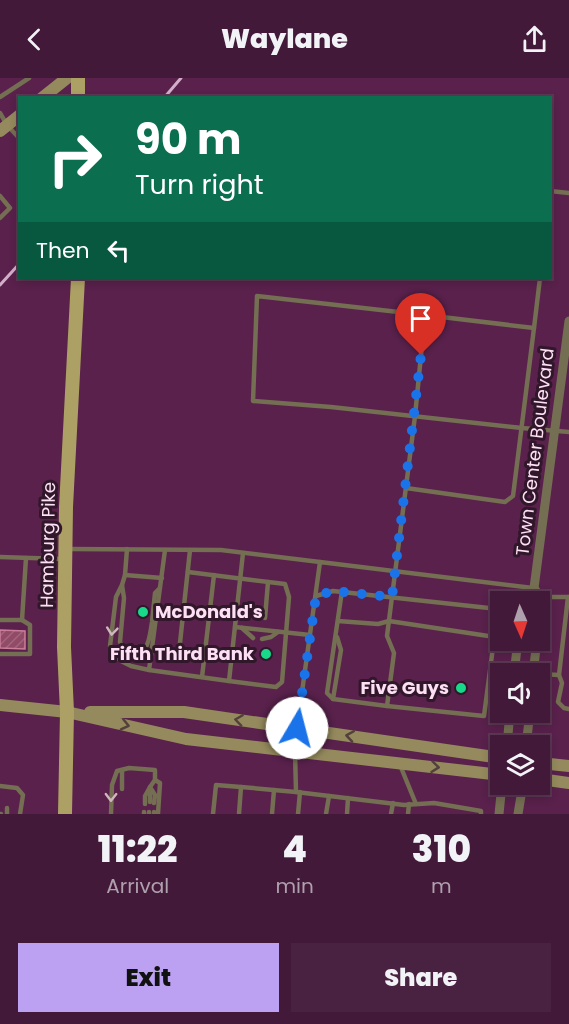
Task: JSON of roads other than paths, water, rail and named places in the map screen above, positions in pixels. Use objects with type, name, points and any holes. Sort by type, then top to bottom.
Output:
[{"type":"main road","points":[[78,78],[78,96]]},
{"type":"main road","points":[[44,96],[59,80]]},
{"type":"main road","points":[[4,128],[18,117]]},
{"type":"main road","name":"Hamburg Pike","points":[[65,814],[68,712],[64,647],[66,507],[78,279]]},
{"type":"main road","points":[[0,705],[68,712],[184,712],[490,756]]},
{"type":"main road","points":[[68,712],[186,739],[490,774]]},
{"type":"main road","points":[[550,764],[569,766]]},
{"type":"main road","points":[[550,780],[569,783]]},
{"type":"street","name":"Town Center Boulevard","points":[[532,591],[569,321]]},
{"type":"street","points":[[499,814],[501,795]]},
{"type":"street","points":[[518,814],[521,795]]},
{"type":"lane","points":[[0,97],[29,78]]},
{"type":"lane","points":[[0,113],[4,128],[18,138]]},
{"type":"lane","points":[[552,191],[569,193]]},
{"type":"lane","points":[[0,196],[10,208],[0,218]]},
{"type":"lane","points":[[406,488],[505,502],[513,496],[540,279]]},
{"type":"lane","points":[[534,328],[342,304],[257,296],[253,401],[569,432]]},
{"type":"lane","points":[[387,706],[394,653],[387,636],[415,416],[425,315]]},
{"type":"lane","points":[[127,549],[125,575],[116,597],[110,646],[121,662],[149,669],[276,687],[282,682],[289,597],[285,584],[188,572]]},
{"type":"lane","points":[[0,557],[26,558],[127,549],[221,550],[534,588]]},
{"type":"lane","points":[[149,669],[165,550]]},
{"type":"lane","points":[[179,652],[190,550]]},
{"type":"lane","points":[[229,681],[243,553]]},
{"type":"lane","points":[[22,620],[26,558]]},
{"type":"lane","points":[[298,814],[295,752],[297,728],[320,562]]},
{"type":"lane","points":[[125,575],[162,578]]},
{"type":"lane","points":[[202,677],[214,575]]},
{"type":"lane","points":[[265,618],[268,582]]},
{"type":"lane","points":[[122,585],[124,597],[120,642],[125,651],[132,654],[140,653],[146,648],[155,593],[161,588]]},
{"type":"lane","points":[[316,596],[342,591],[490,608]]},
{"type":"lane","points":[[342,591],[327,693],[333,699],[484,716],[493,651]]},
{"type":"lane","points":[[550,597],[568,597],[559,675],[562,683],[558,702],[564,708],[569,709]]},
{"type":"lane","points":[[0,620],[22,620],[30,626],[30,654],[0,654]]},
{"type":"lane","points":[[338,621],[378,624],[389,621],[490,636]]},
{"type":"lane","points":[[235,627],[310,635]]},
{"type":"lane","points":[[242,628],[253,638]]},
{"type":"lane","points":[[262,639],[278,632]]},
{"type":"lane","points":[[176,673],[177,665]]},
{"type":"lane","points":[[550,675],[559,675]]},
{"type":"lane","points":[[399,763],[416,804]]},
{"type":"lane","points":[[111,814],[111,785],[117,771],[129,768],[155,770],[155,780],[150,787],[145,796],[150,803],[155,795],[150,787]]},
{"type":"lane","points":[[122,770],[122,789]]},
{"type":"lane","points":[[151,813],[159,783],[155,780]]},
{"type":"lane","points":[[213,814],[216,785],[393,803],[434,803],[482,811],[481,814]]},
{"type":"lane","points":[[0,786],[17,788],[23,795],[20,814]]},
{"type":"lane","points":[[9,796],[10,787]]},
{"type":"lane","points":[[239,814],[241,788]]},
{"type":"lane","points":[[272,814],[274,790]]},
{"type":"lane","points":[[326,814],[329,796]]},
{"type":"lane","points":[[347,814],[348,798]]},
{"type":"lane","points":[[392,814],[393,803]]},
{"type":"lane","points":[[408,814],[409,804]]},
{"type":"lane","points":[[7,814],[8,808]]},
{"type":"railway","points":[[166,96],[181,78]]},
{"type":"railway","points":[[0,285],[18,265]]},
{"type":"place","name":"McDonald's","points":[[143,612]]},
{"type":"place","name":"Fifth Third Bank","points":[[266,654]]},
{"type":"place","name":"Five Guys","points":[[461,688]]}]
